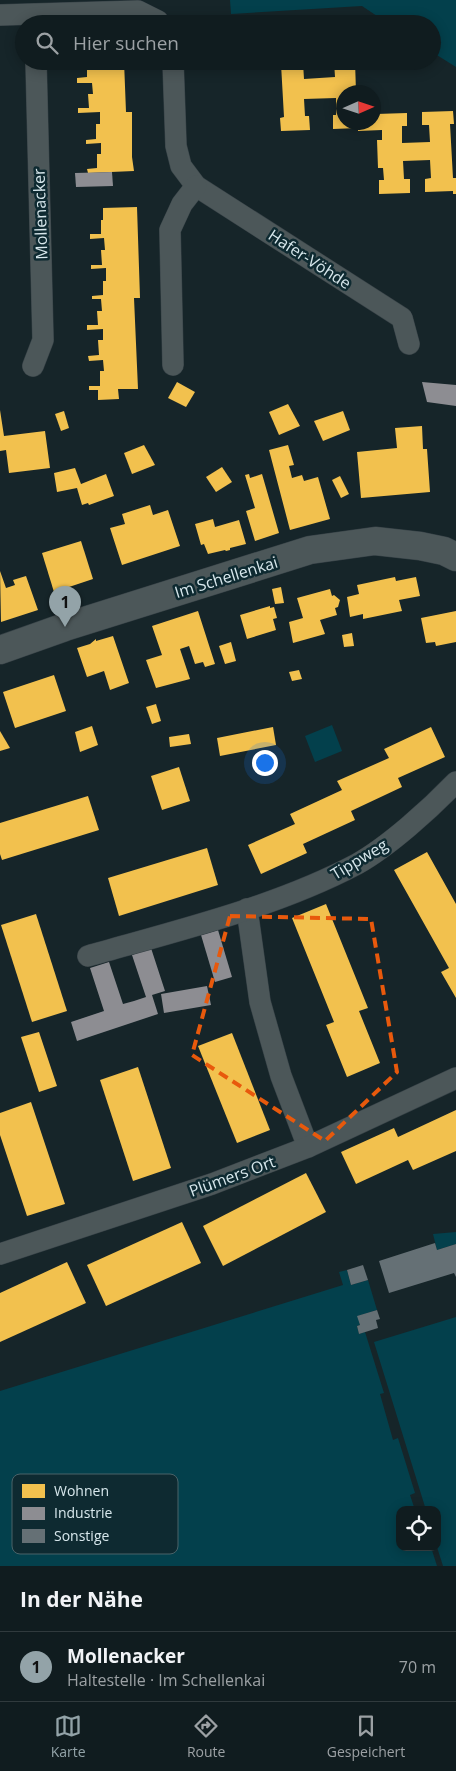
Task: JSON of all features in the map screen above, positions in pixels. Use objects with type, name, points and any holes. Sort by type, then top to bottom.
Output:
[{"type":"street","points":[[86,15],[138,11],[146,15]]},
{"type":"street","points":[[0,15],[15,17]]},
{"type":"street","name":"Mollenacker","points":[[33,366],[43,340],[36,70]]},
{"type":"street","name":"Hafer-Vöhde","points":[[173,70],[176,146],[181,166],[196,186],[402,318],[409,344]]},
{"type":"street","points":[[174,365],[170,230],[182,204],[196,186]]},
{"type":"street","name":"Im Schellenkai","points":[[0,650],[65,627],[310,550],[375,541],[420,546],[444,551],[456,557]]},
{"type":"street","name":"Tippweg","points":[[88,956],[246,909],[317,883],[358,863],[391,840],[442,797],[456,782]]},
{"type":"street","points":[[246,909],[260,1002],[281,1076],[308,1147]]},
{"type":"street","name":"Plümers Ort","points":[[0,1254],[212,1184],[308,1147],[456,1078]]},
{"type":"highlighted area","points":[[230,916],[371,919],[397,1072],[325,1141],[192,1055]]},
{"type":"shaded area","points":[[230,0],[456,0],[456,67],[441,58],[441,15],[376,15],[362,6],[231,14]]},
{"type":"shaded area","points":[[332,725],[342,751],[315,762],[305,736]]},
{"type":"shaded area","points":[[456,1232],[456,1244],[437,1250],[433,1234]]},
{"type":"shaded area","points":[[347,1270],[351,1285],[368,1280],[377,1310],[358,1316],[360,1325],[357,1326],[359,1334],[365,1332],[384,1393],[380,1394],[393,1440],[398,1438],[415,1493],[410,1495],[414,1506],[396,1506],[396,1551],[432,1551],[437,1566],[0,1566],[0,1391],[343,1285],[339,1272]]},
{"type":"shaded area","points":[[456,1317],[456,1566],[443,1566],[438,1551],[441,1551],[441,1506],[425,1506],[374,1342]]},
{"type":"building: Wohnen","points":[[87,70],[124,70],[126,112],[132,112],[132,157],[134,171],[88,173],[87,169],[97,168],[97,154],[101,154],[101,143],[86,144],[86,140],[96,139],[96,124],[100,124],[100,112],[78,113],[78,108],[89,108],[88,94],[93,94],[92,83],[77,83],[77,78],[87,77]]},
{"type":"building: Wohnen","points":[[281,70],[303,70],[304,79],[335,77],[335,70],[355,70],[356,85],[336,85],[336,98],[304,99],[305,116],[309,116],[310,130],[281,131],[280,118],[284,117]]},
{"type":"building: Wohnen","points":[[453,111],[454,124],[450,124],[453,178],[456,178],[456,194],[453,194],[453,191],[425,192],[425,179],[431,178],[430,160],[403,161],[404,179],[410,179],[410,193],[379,194],[379,180],[384,180],[383,168],[378,168],[377,140],[382,140],[382,130],[358,131],[381,130],[381,114],[407,113],[407,126],[402,126],[402,143],[430,142],[429,125],[422,125],[422,112]]},
{"type":"building: Wohnen","points":[[333,115],[336,115],[336,129],[333,129]]},
{"type":"building: Wohnen","points":[[137,207],[140,298],[134,298],[138,389],[118,389],[119,399],[98,400],[98,390],[89,390],[89,386],[100,386],[100,371],[104,371],[103,360],[89,361],[88,356],[99,355],[98,340],[103,340],[103,329],[87,330],[87,325],[98,325],[97,311],[102,311],[101,299],[92,299],[92,296],[103,295],[103,281],[106,281],[106,268],[91,269],[91,265],[102,265],[101,250],[105,250],[104,238],[90,239],[90,234],[101,234],[103,208]]},
{"type":"building: Wohnen","points":[[177,382],[195,392],[186,407],[168,398]]},
{"type":"building: Wohnen","points":[[288,404],[300,426],[279,435],[269,412]]},
{"type":"building: Wohnen","points":[[0,410],[4,436],[45,431],[50,468],[9,473],[6,450],[0,451]]},
{"type":"building: Wohnen","points":[[64,411],[69,428],[61,431],[55,414]]},
{"type":"building: Wohnen","points":[[343,411],[350,430],[323,441],[314,421]]},
{"type":"building: Wohnen","points":[[422,426],[423,449],[427,449],[430,492],[361,498],[357,452],[397,448],[395,428]]},
{"type":"building: Wohnen","points":[[144,445],[155,465],[132,474],[124,453]]},
{"type":"building: Wohnen","points":[[288,445],[294,465],[289,466],[292,478],[302,475],[304,481],[318,477],[330,519],[290,530],[269,450]]},
{"type":"building: Wohnen","points":[[222,467],[232,482],[216,492],[206,477]]},
{"type":"building: Wohnen","points":[[75,468],[81,484],[106,474],[114,496],[89,505],[88,503],[82,505],[77,488],[57,492],[54,473]]},
{"type":"building: Wohnen","points":[[249,474],[250,478],[262,474],[279,533],[255,541],[246,511],[255,508],[245,475]]},
{"type":"building: Wohnen","points":[[340,476],[349,494],[341,498],[332,480]]},
{"type":"building: Wohnen","points":[[150,505],[153,515],[168,510],[180,546],[122,565],[110,528],[125,524],[122,514]]},
{"type":"building: Wohnen","points":[[213,519],[215,527],[239,520],[246,544],[230,548],[230,550],[208,554],[204,544],[201,545],[195,524]]},
{"type":"building: Wohnen","points":[[81,541],[93,579],[54,592],[42,553]]},
{"type":"building: Wohnen","points":[[0,571],[6,588],[15,585],[13,580],[26,576],[38,610],[1,622]]},
{"type":"building: Wohnen","points":[[395,577],[396,581],[416,577],[420,596],[399,600],[402,611],[363,619],[363,614],[350,617],[347,597],[359,594],[357,585]]},
{"type":"building: Wohnen","points":[[281,587],[284,603],[275,604],[272,589]]},
{"type":"building: Wohnen","points":[[330,589],[332,596],[334,595],[340,600],[338,607],[335,608],[337,615],[320,620],[325,634],[293,643],[289,622],[303,618],[297,598]]},
{"type":"building: Wohnen","points":[[270,606],[270,608],[274,607],[277,618],[273,619],[276,630],[247,639],[240,615]]},
{"type":"building: Wohnen","points":[[198,611],[215,664],[205,667],[203,662],[195,664],[189,646],[180,649],[190,679],[156,688],[146,660],[162,655],[152,626]]},
{"type":"building: Wohnen","points":[[456,611],[456,642],[436,646],[435,642],[426,643],[421,618]]},
{"type":"building: Wohnen","points":[[352,633],[354,646],[344,647],[342,635]]},
{"type":"building: Wohnen","points":[[113,636],[129,683],[110,690],[104,671],[87,677],[77,648],[90,644],[96,639],[96,641]]},
{"type":"building: Wohnen","points":[[231,642],[236,661],[225,664],[219,646]]},
{"type":"building: Wohnen","points":[[299,670],[302,679],[292,681],[289,672]]},
{"type":"building: Wohnen","points":[[54,675],[66,711],[15,728],[3,692]]},
{"type":"building: Wohnen","points":[[156,704],[161,721],[152,724],[146,707]]},
{"type":"building: Wohnen","points":[[92,726],[98,745],[80,752],[75,732]]},
{"type":"building: Wohnen","points":[[273,727],[276,745],[220,756],[217,738]]},
{"type":"building: Wohnen","points":[[431,727],[445,757],[398,778],[402,787],[351,811],[355,820],[303,844],[307,853],[261,874],[248,845],[295,824],[290,814],[342,790],[337,781],[389,758],[384,749]]},
{"type":"building: Wohnen","points":[[0,731],[10,748],[0,751]]},
{"type":"building: Wohnen","points":[[189,734],[191,744],[170,747],[169,737]]},
{"type":"building: Wohnen","points":[[179,767],[190,801],[162,810],[151,776]]},
{"type":"building: Wohnen","points":[[88,796],[99,830],[2,860],[0,854],[0,823]]},
{"type":"building: Wohnen","points":[[207,848],[218,885],[119,916],[108,878]]},
{"type":"building: Wohnen","points":[[427,852],[456,904],[456,998],[441,972],[449,968],[394,870]]},
{"type":"building: Wohnen","points":[[326,904],[368,1008],[359,1011],[380,1063],[347,1077],[326,1025],[334,1022],[292,918]]},
{"type":"building: Wohnen","points":[[36,914],[67,1011],[32,1022],[1,925]]},
{"type":"building: Wohnen","points":[[39,1032],[57,1086],[39,1092],[21,1037]]},
{"type":"building: Wohnen","points":[[232,1033],[270,1130],[237,1143],[198,1046]]},
{"type":"building: Wohnen","points":[[138,1067],[171,1168],[133,1181],[100,1080]]},
{"type":"building: Wohnen","points":[[31,1102],[65,1204],[27,1216],[0,1135],[0,1113]]},
{"type":"building: Wohnen","points":[[456,1110],[456,1151],[413,1170],[408,1160],[356,1184],[341,1152],[394,1128],[398,1137]]},
{"type":"building: Wohnen","points":[[306,1173],[326,1212],[223,1266],[203,1226]]},
{"type":"building: Wohnen","points":[[182,1222],[201,1263],[106,1306],[87,1265]]},
{"type":"building: Wohnen","points":[[67,1262],[86,1303],[0,1342],[0,1293]]},
{"type":"building: Industrie","points":[[112,172],[113,186],[76,187],[75,173]]},
{"type":"building: Industrie","points":[[422,382],[456,385],[456,406],[427,402]]},
{"type":"building: Industrie","points":[[218,930],[232,977],[215,982],[201,935]]},
{"type":"building: Industrie","points":[[151,948],[165,991],[152,995],[158,1014],[77,1041],[71,1022],[104,1011],[90,968],[109,962],[123,1004],[134,1001],[146,997],[132,955]]},
{"type":"building: Industrie","points":[[207,986],[211,1005],[164,1013],[161,994]]},
{"type":"building: Sonstige","points":[[435,1243],[437,1250],[456,1244],[456,1277],[454,1273],[389,1293],[379,1261]]},
{"type":"building: Sonstige","points":[[363,1265],[368,1280],[351,1285],[347,1270]]},
{"type":"building: Sonstige","points":[[377,1310],[380,1319],[376,1320],[378,1328],[359,1334],[357,1326],[360,1325],[357,1316]]},
{"type":"place","name":"Mollenacker","points":[[65,627]]}]
